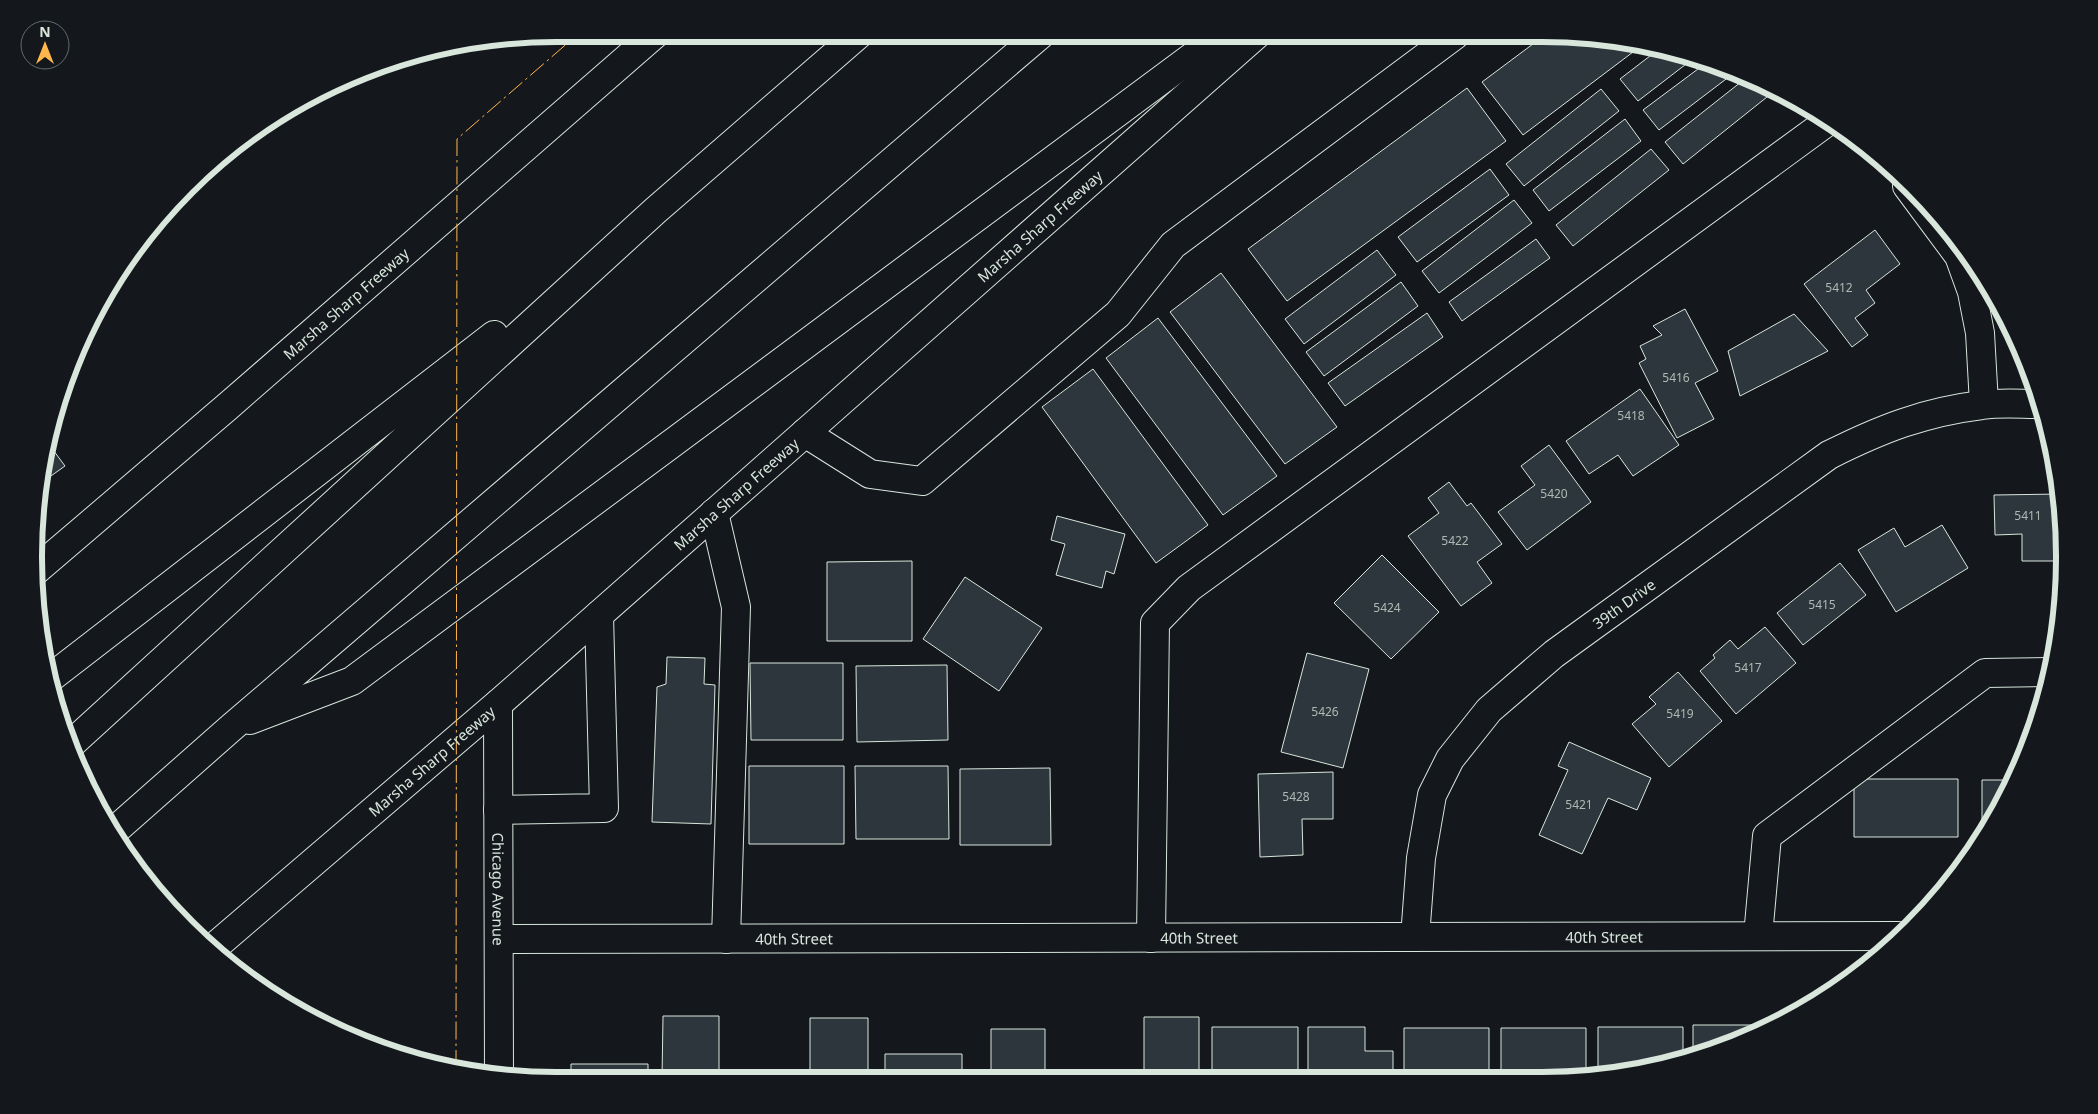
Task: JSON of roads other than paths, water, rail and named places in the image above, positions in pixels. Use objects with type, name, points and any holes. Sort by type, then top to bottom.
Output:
[{"type":"main road","name":"Marsha Sharp Freeway","points":[[42,565],[227,407],[646,42]]},
{"type":"main road","points":[[77,740],[656,210],[850,42]]},
{"type":"main road","points":[[119,827],[232,727],[1032,42]]},
{"type":"main road","points":[[232,727],[352,681],[1212,42]]},
{"type":"main road","name":"Marsha Sharp Freeway","points":[[218,944],[498,704],[1247,42]]},
{"type":"main road","points":[[805,433],[870,474],[922,481],[1118,314],[1174,245],[1446,42]]},
{"type":"main road","points":[[1150,938],[1155,623],[1189,588],[1822,126]]},
{"type":"main road","points":[[56,674],[656,210]]},
{"type":"main road","points":[[1958,256],[1972,292],[1980,333],[1984,404]]},
{"type":"main road","name":"39th Drive","points":[[1415,937],[1421,858],[1432,795],[1450,758],[1489,710],[1554,654],[1829,455],[1879,431],[1920,417],[1984,404],[2032,404]]},
{"type":"main road","points":[[714,514],[736,607],[726,939]]},
{"type":"main road","points":[[498,810],[604,808],[598,615]]},
{"type":"main road","points":[[1758,936],[1767,836],[1985,673],[2042,672]]},
{"type":"main road","name":"Chicago Avenue","points":[[498,704],[499,1068]]},
{"type":"main road","name":"40th Street","points":[[499,939],[1889,936]]}]
